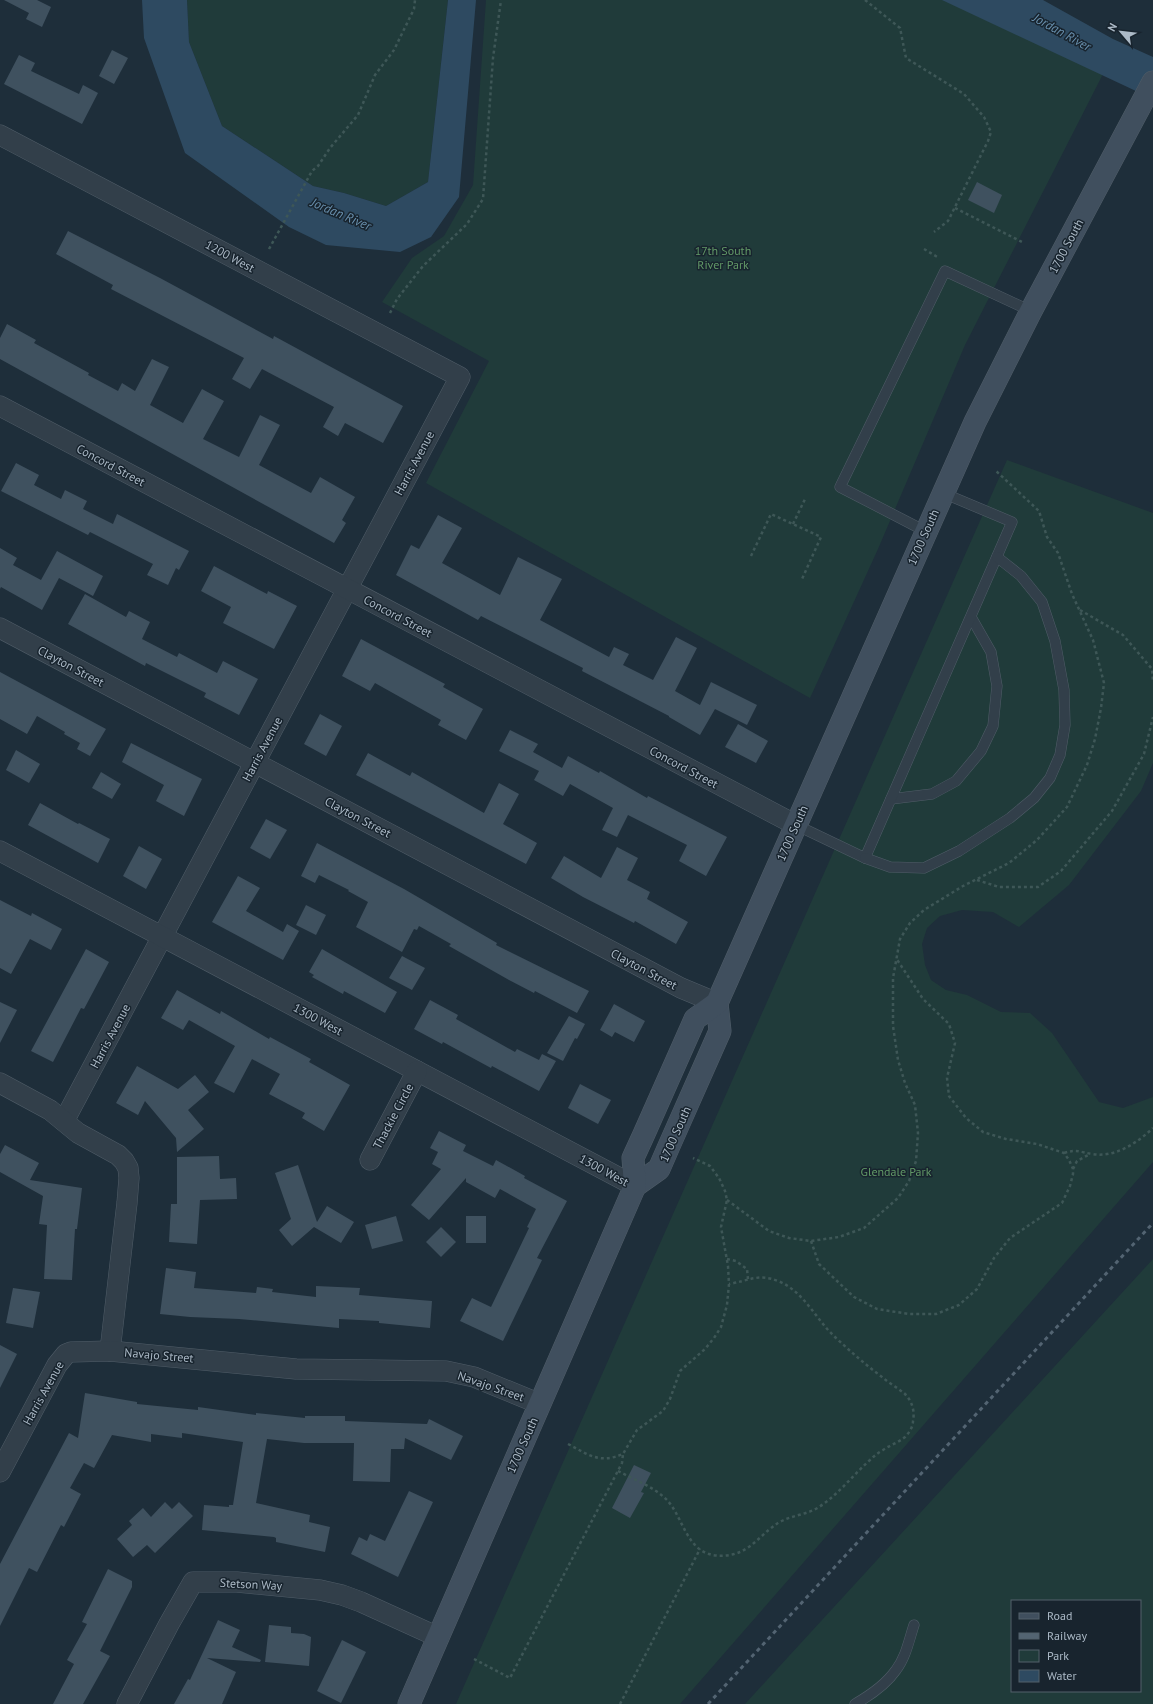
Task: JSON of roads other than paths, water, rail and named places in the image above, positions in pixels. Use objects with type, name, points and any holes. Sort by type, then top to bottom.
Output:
[{"type":"street","name":"1700 South","points":[[409,1704],[635,1186],[633,1158],[695,1019],[717,1003],[975,422],[1031,311],[1153,82]]},
{"type":"street","name":"1200 West","points":[[0,135],[460,377]]},
{"type":"street","name":"Harris Avenue","points":[[64,1121],[460,377]]},
{"type":"street","name":"Concord Street","points":[[0,406],[796,825]]},
{"type":"street","name":"Clayton Street","points":[[0,628],[681,988],[717,1003]]},
{"type":"street","name":"1300 West","points":[[0,851],[635,1186]]},
{"type":"street","name":"Thackie Circle","points":[[370,1160],[417,1071]]},
{"type":"street","name":"Navajo Street","points":[[0,1083],[50,1110],[78,1133],[118,1155],[128,1168],[129,1178],[127,1203],[110,1351],[296,1369],[446,1371],[474,1377],[540,1404]]},
{"type":"street","name":"Harris Avenue","points":[[0,1472],[61,1359],[71,1352],[110,1351]]},
{"type":"street","name":"Stetson Way","points":[[127,1704],[169,1624],[194,1582],[237,1582],[320,1590],[342,1595],[361,1602],[438,1637]]},
{"type":"lane","points":[[926,532],[840,487],[945,271],[1031,311]]},
{"type":"lane","points":[[865,858],[1012,522],[943,493]]},
{"type":"lane","points":[[796,825],[865,858],[890,867],[924,868],[959,851],[1010,818],[1034,798],[1050,778],[1060,755],[1065,725],[1064,690],[1054,641],[1042,602],[1021,576],[997,558]]},
{"type":"lane","points":[[891,799],[932,794],[956,781],[982,751],[992,726],[997,686],[991,652],[971,617]]},
{"type":"lane","points":[[855,1704],[885,1682],[897,1669],[904,1655],[914,1625]]},
{"type":"water","name":"Jordan River","points":[[142,0],[187,0],[189,42],[222,126],[313,186],[344,193],[386,206],[428,182],[448,0],[476,0],[459,197],[431,237],[400,252],[326,245],[289,227],[185,153],[144,38]]},
{"type":"water","name":"Jordan River","points":[[942,0],[1043,0],[1113,39],[1153,57],[1153,99]]},
{"type":"railway","points":[[708,1704],[1153,1223]]},
{"type":"park label","name":"17th South River Park","points":[[723,257]]},
{"type":"park label","name":"Glendale Park","points":[[896,1171]]}]
